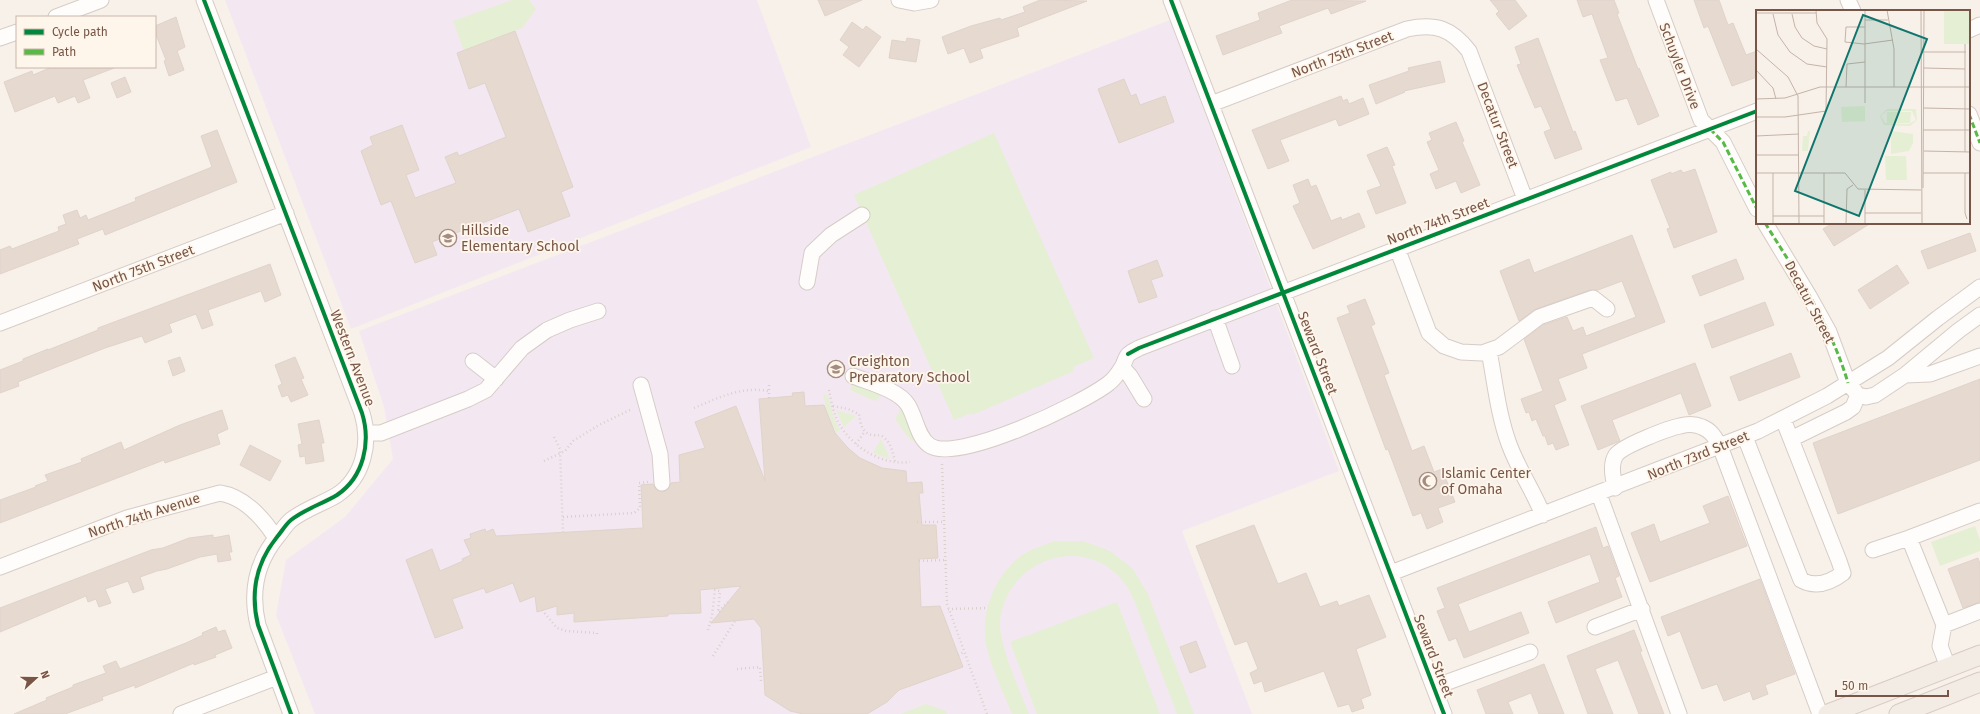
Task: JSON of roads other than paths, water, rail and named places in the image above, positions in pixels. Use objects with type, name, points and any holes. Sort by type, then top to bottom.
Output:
[{"type":"main road","points":[[1829,713],[1980,655]]},
{"type":"main road","points":[[1899,714],[1980,682]]},
{"type":"street","points":[[59,16],[101,0]]},
{"type":"street","name":"Western Avenue","points":[[204,0],[362,413],[366,434],[366,446],[362,464],[351,481],[336,495],[307,509],[290,521],[266,552],[257,572],[254,591],[255,611],[258,625],[291,714]]},
{"type":"street","points":[[899,0],[914,3],[931,0]]},
{"type":"street","name":"Seward Street","points":[[1171,0],[1444,714]]},
{"type":"street","name":"Schuyler Drive","points":[[1656,0],[1701,120],[1710,129]]},
{"type":"street","points":[[1848,0],[1853,10]]},
{"type":"street","points":[[1970,30],[1980,25]]},
{"type":"street","name":"North 75th Street","points":[[1211,104],[1407,29],[1419,26],[1432,26],[1444,30],[1460,40],[1469,51]]},
{"type":"street","points":[[0,38],[16,32]]},
{"type":"street","name":"Decatur Street","points":[[1469,51],[1525,199]]},
{"type":"street","name":"North 74th Street","points":[[1125,361],[1139,348],[1214,318],[1756,111]]},
{"type":"street","points":[[1970,117],[1980,142]]},
{"type":"street","points":[[1710,129],[1723,142],[1756,207]]},
{"type":"street","name":"North 75th Street","points":[[0,323],[286,213]]},
{"type":"street","points":[[807,282],[812,253],[831,235],[862,215]]},
{"type":"street","name":"Decatur Street","points":[[1766,224],[1810,296],[1828,332],[1848,383],[1858,395]]},
{"type":"street","points":[[1397,248],[1429,333],[1444,346],[1462,352],[1482,353],[1499,347],[1514,338],[1523,328],[1539,317],[1593,298],[1607,309]]},
{"type":"street","name":"North 73rd Street","points":[[1390,573],[1599,494],[1745,436],[1783,419],[1848,383],[1888,358],[1938,318],[1980,288]]},
{"type":"street","points":[[366,434],[381,433],[468,399],[486,390],[522,348],[548,330],[570,320],[598,311]]},
{"type":"street","points":[[1791,439],[1846,412],[1853,407],[1858,395],[1866,397],[1875,395],[1905,375],[1958,331],[1980,315]]},
{"type":"street","points":[[1214,318],[1232,366]]},
{"type":"street","points":[[1489,351],[1501,418],[1509,443],[1520,472],[1536,498],[1543,515]]},
{"type":"street","points":[[1905,375],[1930,374],[1980,356]]},
{"type":"street","points":[[473,361],[496,379]]},
{"type":"street","points":[[853,376],[892,391],[908,404],[920,434],[929,445],[942,450],[957,449],[1005,435],[1056,413],[1109,383],[1125,361]]},
{"type":"street","points":[[1125,361],[1130,376],[1144,399]]},
{"type":"street","points":[[641,385],[660,454],[662,480]]},
{"type":"street","points":[[1745,436],[1802,580],[1811,585],[1820,584],[1843,573],[1783,419]]},
{"type":"street","points":[[1614,488],[1612,474],[1613,462],[1617,454],[1628,446],[1680,426],[1700,426],[1711,431],[1720,446],[1829,713]]},
{"type":"street","name":"North 74th Avenue","points":[[0,567],[127,518],[220,493],[232,495],[244,503],[268,526],[276,538]]},
{"type":"street","points":[[1599,494],[1679,714]]},
{"type":"street","points":[[1873,550],[1980,511]]},
{"type":"street","points":[[1909,538],[1944,625],[1940,646],[1948,667]]},
{"type":"street","points":[[1595,627],[1642,609]]},
{"type":"street","points":[[1944,625],[1980,611]]},
{"type":"street","points":[[1434,687],[1530,652]]},
{"type":"street","points":[[181,714],[277,677]]},
{"type":"place","name":"Hillside Elementary School","points":[[448,238]]},
{"type":"place","name":"Creighton Preparatory School","points":[[836,369]]},
{"type":"place","name":"Islamic Center of Omaha","points":[[1428,481]]}]
